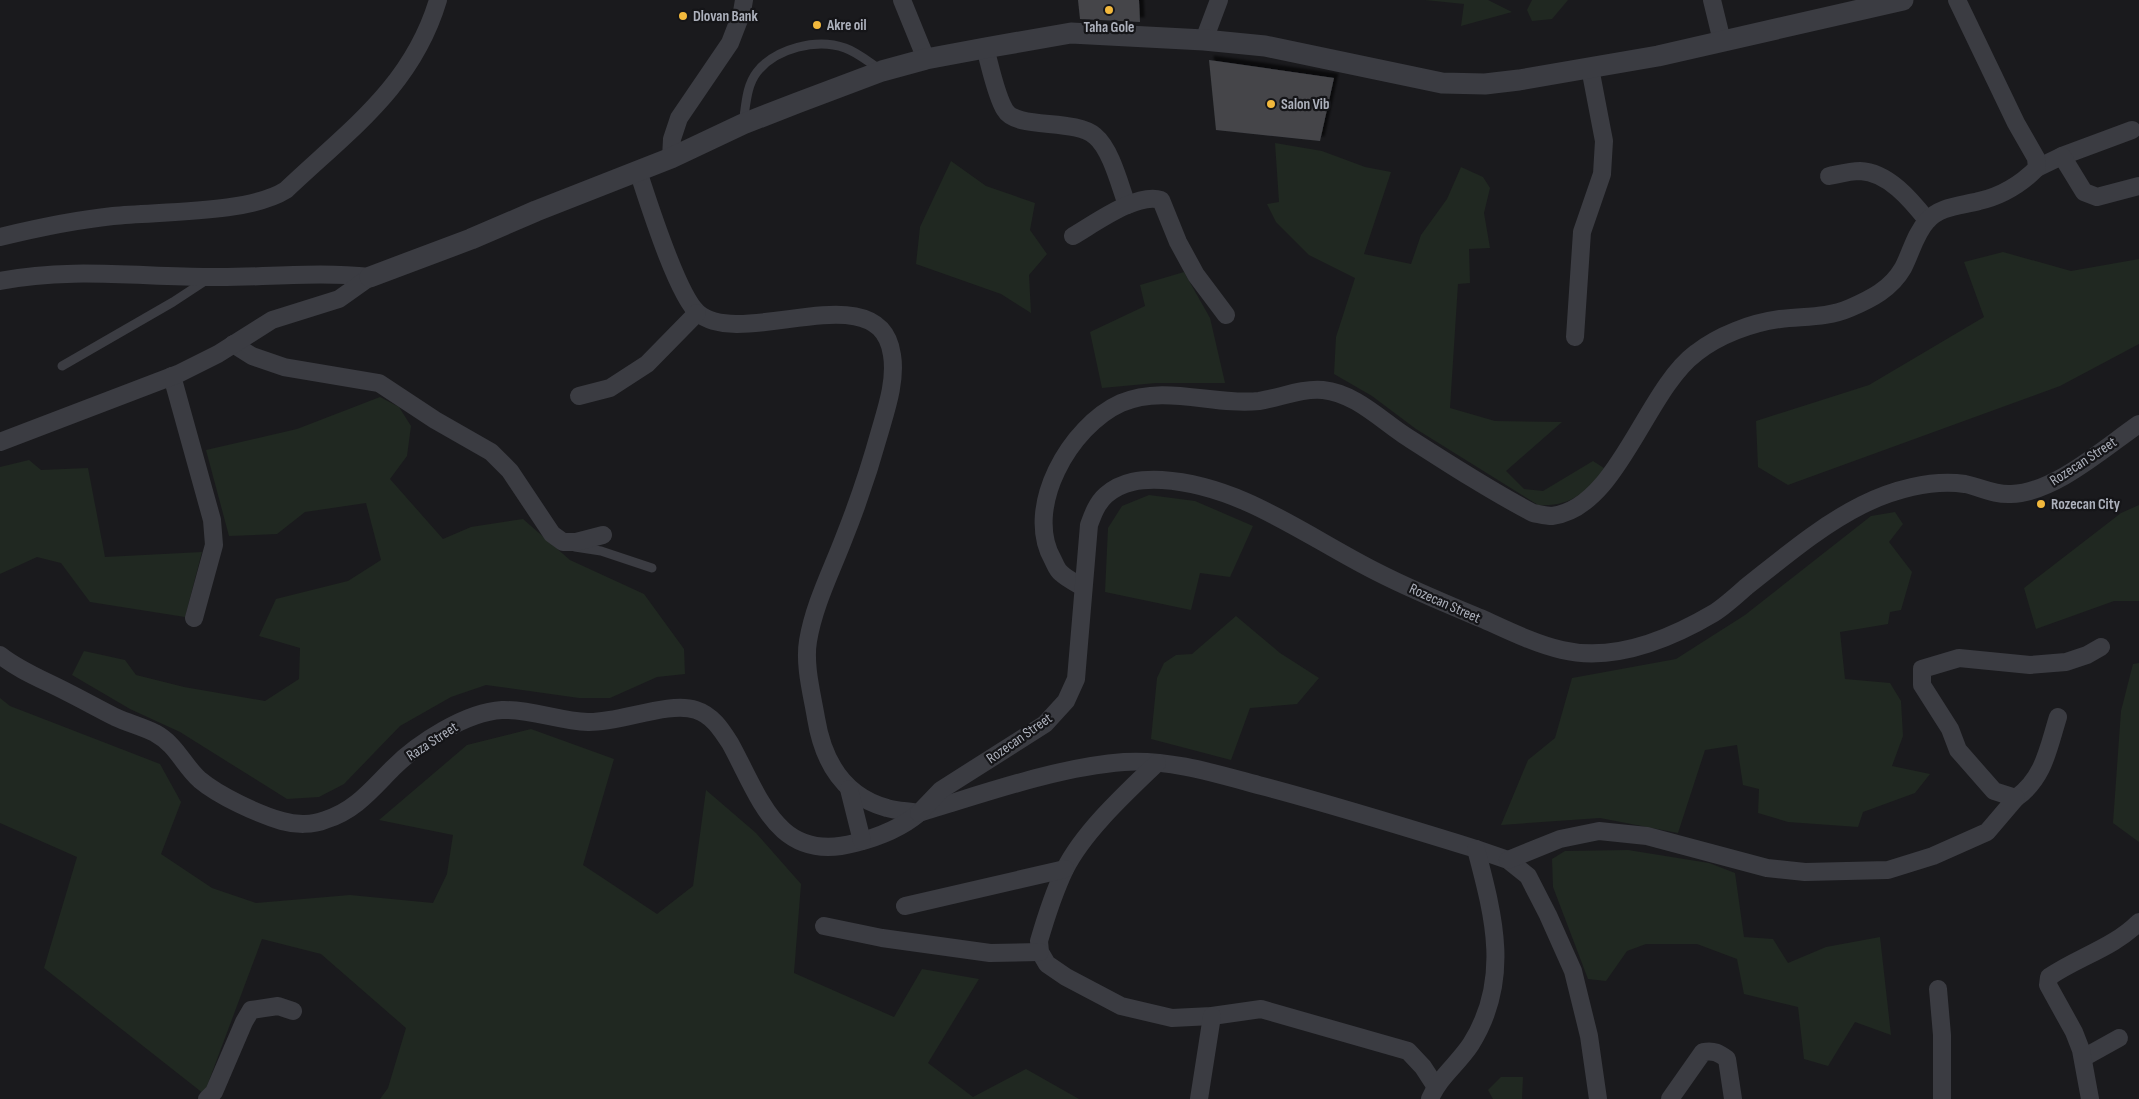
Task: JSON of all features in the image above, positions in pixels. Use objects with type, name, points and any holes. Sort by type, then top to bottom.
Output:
[{"type":"street","points":[[0,237],[111,216],[250,204],[273,198],[286,190],[374,109],[411,63],[430,27],[438,0]]},
{"type":"street","points":[[671,158],[672,139],[679,118],[730,43],[742,12],[744,0]]},
{"type":"street","points":[[902,0],[926,59]]},
{"type":"street","points":[[1204,40],[1219,0]]},
{"type":"street","points":[[1712,0],[1722,41]]},
{"type":"street","points":[[0,442],[172,376],[233,344],[272,320],[339,299],[370,277],[471,239],[671,158],[743,124],[882,71],[926,59],[1071,33],[1204,40],[1265,46],[1442,83],[1484,84],[1519,80],[1658,56],[1903,0]]},
{"type":"street","points":[[1957,0],[2007,106],[2036,158],[2037,168]]},
{"type":"street","points":[[985,48],[1005,112],[1015,119],[1082,128],[1096,136],[1106,150],[1128,205]]},
{"type":"street","points":[[1575,337],[1582,232],[1602,174],[1604,141],[1590,68]]},
{"type":"street","points":[[1083,587],[1060,573],[1048,552],[1044,534],[1044,509],[1053,477],[1082,433],[1102,416],[1121,404],[1160,394],[1236,401],[1260,401],[1297,392],[1322,390],[1336,393],[1366,407],[1404,434],[1533,513],[1550,516],[1566,512],[1586,502],[1604,483],[1663,389],[1681,366],[1697,352],[1736,331],[1754,324],[1780,319],[1825,316],[1848,309],[1875,296],[1892,283],[1903,268],[1914,241],[1927,220],[1938,212],[1956,205],[1980,201],[2009,191],[2037,168],[2062,156],[2132,130]]},
{"type":"street","points":[[2062,156],[2084,192],[2096,196],[2139,186]]},
{"type":"street","points":[[638,171],[679,284],[697,313],[713,321],[734,324],[845,315],[872,322],[886,334],[892,353],[894,374],[885,415],[845,537],[814,615],[808,644],[810,683],[824,752],[849,789],[862,841]]},
{"type":"street","points":[[1829,176],[1860,171],[1876,175],[1892,184],[1912,202],[1927,220]]},
{"type":"street","points":[[1073,236],[1128,205],[1154,198],[1162,200],[1178,242],[1196,275],[1226,315]]},
{"type":"street","points":[[0,281],[44,275],[147,274],[210,277],[338,273],[370,277]]},
{"type":"street","points":[[578,396],[610,388],[647,364],[697,313]]},
{"type":"street","points":[[233,344],[252,356],[284,367],[379,383],[394,391],[435,420],[491,452],[510,471],[552,534],[563,542],[576,542],[602,535]]},
{"type":"street","points":[[172,376],[212,520],[214,545],[194,618]]},
{"type":"street","name":"Rozecan Street","points":[[919,813],[941,790],[1038,729],[1066,701],[1076,680],[1089,525],[1096,507],[1107,494],[1124,484],[1142,479],[1194,482],[1255,504],[1378,572],[1497,626],[1561,650],[1607,654],[1652,640],[1714,612],[1806,541],[1863,504],[1889,494],[1942,482],[1969,485],[1987,492],[2011,494],[2035,490],[2060,479],[2139,424]]},
{"type":"street","points":[[2016,798],[1994,791],[1958,750],[1950,729],[1922,685],[1922,669],[1959,658],[2030,665],[2066,662],[2087,655],[2101,647]]},
{"type":"street","name":"Raza Street","points":[[0,655],[29,674],[115,717],[155,733],[172,744],[198,778],[212,789],[284,822],[306,824],[323,821],[341,814],[361,802],[396,766],[426,742],[449,728],[478,715],[500,710],[523,711],[562,720],[590,722],[676,709],[693,709],[708,715],[722,731],[755,793],[776,826],[799,840],[821,847],[843,846],[862,841],[905,825],[919,813]]},
{"type":"street","points":[[1508,860],[1560,839],[1599,831],[1647,836],[1767,868],[1805,872],[1888,870],[1933,856],[1987,832],[2016,798],[2030,788],[2042,769],[2058,717]]},
{"type":"street","points":[[849,789],[867,800],[888,808],[919,813],[1092,765],[1126,762],[1157,763],[1211,772],[1508,860],[1528,876],[1573,971],[1589,1036],[1598,1099]]},
{"type":"street","points":[[1157,763],[1118,801],[1078,849],[1065,868],[1039,941],[1040,952],[1047,964],[1066,977],[1121,1006],[1172,1018],[1212,1016],[1261,1008],[1408,1051],[1423,1067],[1433,1093]]},
{"type":"street","points":[[1433,1093],[1470,1045],[1484,1020],[1495,972],[1496,944],[1476,849]]},
{"type":"street","points":[[905,906],[1065,868]]},
{"type":"street","points":[[2090,1099],[2083,1058],[2074,1032],[2048,985],[2049,977],[2062,967],[2116,940],[2139,922]]},
{"type":"street","points":[[824,926],[882,938],[990,953],[1040,952]]},
{"type":"street","points":[[1938,989],[1942,1035],[1942,1099]]},
{"type":"street","points":[[208,1099],[214,1092],[251,1010],[278,1006],[293,1012]]},
{"type":"street","points":[[1199,1099],[1212,1016]]},
{"type":"street","points":[[2083,1058],[2119,1038]]},
{"type":"street","points":[[1670,1099],[1704,1052],[1711,1051],[1720,1053],[1727,1060],[1733,1099]]},
{"type":"lane","points":[[743,124],[749,88],[756,73],[776,56],[796,48],[817,44],[846,48],[882,71]]},
{"type":"lane","points":[[62,366],[173,302],[210,277]]},
{"type":"lane","points":[[563,542],[578,548],[601,551],[652,568]]},
{"type":"shaded area","points":[[1425,0],[1488,0],[1512,12],[1461,26],[1464,4]]},
{"type":"shaded area","points":[[1532,0],[1568,0],[1552,19],[1532,21],[1527,10]]},
{"type":"shaded area","points":[[1275,143],[1322,151],[1365,167],[1391,172],[1364,254],[1411,264],[1421,235],[1447,199],[1461,167],[1483,177],[1490,188],[1484,213],[1490,248],[1469,249],[1470,283],[1458,284],[1450,408],[1495,421],[1562,422],[1506,471],[1524,489],[1543,491],[1593,461],[1607,470],[1577,497],[1560,503],[1538,505],[1416,429],[1372,396],[1334,374],[1336,337],[1355,278],[1309,255],[1276,222],[1267,204],[1279,202]]},
{"type":"shaded area","points":[[951,161],[986,186],[1035,203],[1030,230],[1047,254],[1029,275],[1031,313],[1001,294],[916,264],[920,227]]},
{"type":"shaded area","points":[[2003,252],[2071,271],[2139,259],[2139,344],[2060,386],[1788,485],[1758,467],[1756,421],[1869,385],[1984,317],[1964,262]]},
{"type":"shaded area","points":[[1184,272],[1210,318],[1225,383],[1156,383],[1102,388],[1090,332],[1145,306],[1140,285]]},
{"type":"shaded area","points":[[380,397],[399,407],[411,426],[407,456],[390,479],[443,539],[471,527],[523,519],[570,560],[644,594],[684,649],[685,674],[657,677],[610,698],[579,698],[486,685],[451,697],[400,726],[344,784],[319,797],[287,799],[180,732],[130,709],[72,675],[84,651],[125,660],[136,675],[184,687],[265,701],[299,679],[300,648],[259,636],[276,599],[348,581],[381,560],[366,503],[305,512],[277,534],[229,536],[206,450],[297,429]]},
{"type":"shaded area","points":[[29,460],[41,470],[88,468],[105,557],[202,552],[185,617],[90,602],[61,563],[37,557],[0,574],[0,467]]},
{"type":"shaded area","points":[[1149,495],[1195,501],[1253,526],[1230,577],[1200,573],[1191,610],[1105,592],[1108,528],[1122,506]]},
{"type":"shaded area","points":[[2139,505],[2139,601],[2114,601],[2036,629],[2024,588],[2121,513]]},
{"type":"shaded area","points":[[1895,512],[1903,524],[1889,542],[1912,572],[1901,610],[1890,612],[1888,624],[1840,632],[1845,679],[1890,683],[1901,701],[1903,736],[1892,766],[1930,774],[1915,793],[1863,812],[1858,827],[1788,822],[1758,813],[1759,789],[1743,785],[1737,745],[1705,750],[1678,833],[1600,818],[1501,825],[1528,760],[1555,738],[1572,678],[1676,659],[1745,615],[1871,516]]},
{"type":"shaded area","points":[[1236,616],[1280,653],[1319,678],[1297,704],[1250,708],[1231,760],[1151,739],[1157,678],[1164,663],[1176,655],[1192,654]]},
{"type":"shaded area","points":[[2139,663],[2139,842],[2113,823],[2121,711],[2133,664]]},
{"type":"shaded area","points":[[0,698],[10,706],[160,764],[181,802],[161,854],[212,888],[256,903],[350,895],[433,903],[447,874],[453,835],[379,820],[467,745],[531,729],[614,759],[583,865],[657,914],[693,886],[706,790],[756,833],[801,884],[794,973],[894,1017],[922,969],[979,979],[928,1063],[973,1097],[1026,1069],[1079,1099],[380,1099],[388,1088],[406,1028],[321,954],[262,939],[204,1094],[44,968],[77,857],[0,823]]},
{"type":"shaded area","points":[[1628,850],[1709,863],[1735,873],[1744,937],[1773,939],[1788,963],[1826,947],[1880,937],[1891,1035],[1855,1022],[1828,1066],[1804,1059],[1798,1007],[1744,994],[1737,959],[1697,944],[1646,944],[1627,951],[1606,981],[1588,979],[1553,887],[1552,859],[1565,851]]},
{"type":"shaded area","points":[[1501,1077],[1523,1077],[1522,1099],[1493,1099],[1488,1090]]},
{"type":"building","name":"Taha Gole","points":[[1078,0],[1139,0],[1140,22],[1080,19]]},
{"type":"building","name":"Salon Vib","points":[[1209,60],[1334,78],[1320,141],[1216,130]]},
{"type":"place","name":"Taha Gole","points":[[1109,10]]},
{"type":"place","name":"Dlovan Bank","points":[[683,16]]},
{"type":"place","name":"Akre oil","points":[[817,25]]},
{"type":"place","name":"Salon Vib","points":[[1271,104]]},
{"type":"place","name":"Rozecan City","points":[[2041,504]]}]
